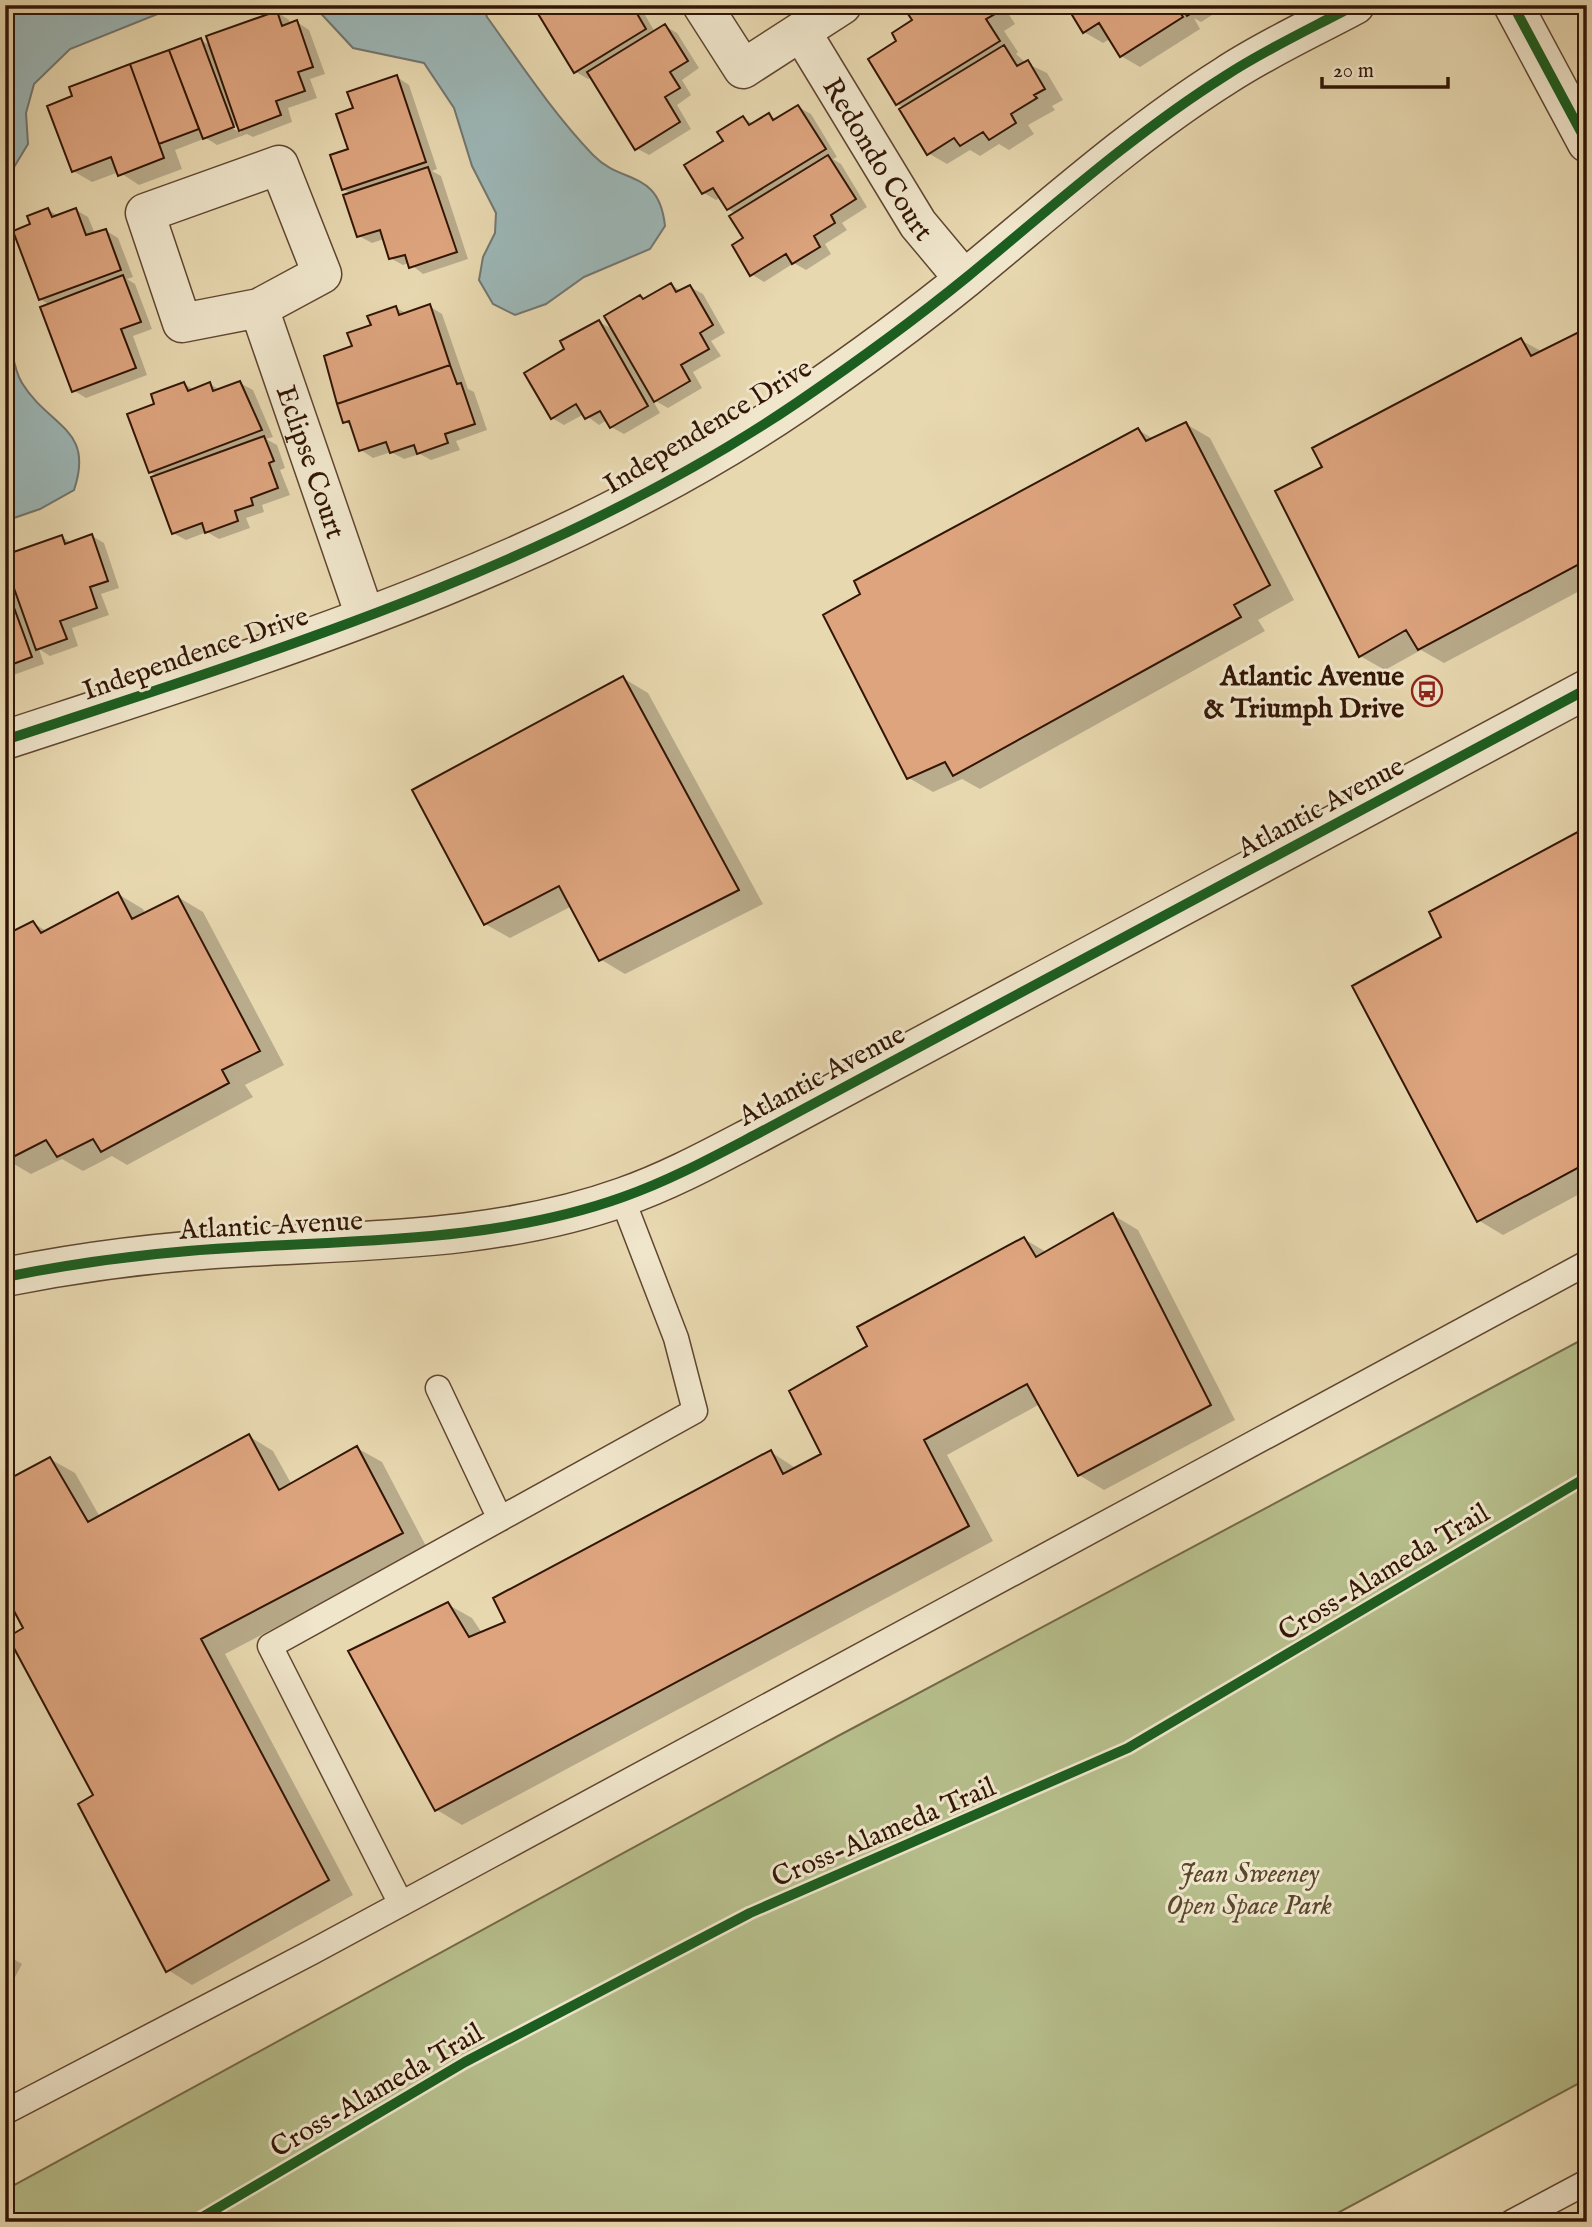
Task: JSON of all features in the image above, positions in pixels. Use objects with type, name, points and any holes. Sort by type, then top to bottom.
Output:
[{"type":"street","points":[[702,5],[743,69],[842,5]]},
{"type":"street","name":"Independence Drive","points":[[5,740],[365,616],[527,550],[663,484],[797,402],[964,279],[1148,131],[1226,75],[1355,5]]},
{"type":"street","points":[[1513,5],[1587,143]]},
{"type":"street","name":"Redondo Court","points":[[802,33],[918,224],[964,279]]},
{"type":"street","points":[[279,165],[322,274],[258,308],[183,323],[145,213],[279,165]]},
{"type":"street","name":"Eclipse Court","points":[[258,308],[365,616]]},
{"type":"street","name":"Atlantic Avenue","points":[[5,1277],[92,1260],[163,1253],[406,1238],[472,1231],[550,1217],[622,1198],[757,1134],[1587,689]]},
{"type":"lane","points":[[401,1904],[270,1646],[695,1411],[676,1338],[622,1198]]},
{"type":"lane","points":[[5,2112],[401,1904],[1587,1263]]},
{"type":"lane","points":[[438,1388],[500,1519]]},
{"type":"lane","points":[[1512,2222],[1587,2182]]},
{"type":"green space","name":"Jean Sweeney Open Space Park","points":[[1587,1337],[1587,2079],[1321,2222],[5,2222],[5,2190],[838,1736]]},
{"type":"water","points":[[13,5],[180,5],[70,49],[34,84],[26,113],[28,144],[5,182],[5,12]]},
{"type":"water","points":[[313,5],[483,5],[487,17],[578,139],[604,164],[638,180],[655,195],[665,226],[650,249],[584,277],[546,304],[515,315],[493,304],[479,280],[483,257],[495,233],[496,213],[472,166],[454,108],[424,63],[353,48]]},
{"type":"water","points":[[5,325],[22,383],[74,440],[79,453],[79,469],[74,490],[40,509],[5,521]]},
{"type":"building","points":[[547,5],[632,5],[646,29],[574,73],[537,12]]},
{"type":"building","points":[[922,5],[992,5],[997,13],[986,19],[1000,41],[896,105],[868,59],[896,41],[892,33],[912,20],[908,14]]},
{"type":"building","points":[[1066,5],[1175,5],[1183,17],[1120,57],[1099,23],[1083,33]]},
{"type":"building","points":[[1180,5],[1205,5],[1187,16]]},
{"type":"building","points":[[277,11],[282,26],[297,20],[313,67],[298,72],[305,91],[276,101],[281,115],[239,131],[206,36]]},
{"type":"building","points":[[665,24],[688,61],[670,72],[680,88],[665,97],[680,122],[635,150],[587,72]]},
{"type":"building","points":[[201,38],[234,127],[203,139],[169,50]]},
{"type":"building","points":[[1004,45],[1017,66],[1028,60],[1045,89],[1034,95],[1037,98],[1011,114],[1016,123],[989,140],[983,132],[960,146],[954,138],[927,155],[899,109]]},
{"type":"building","points":[[169,50],[199,129],[159,144],[130,64]]},
{"type":"building","points":[[130,64],[164,158],[118,176],[111,157],[72,172],[47,106],[72,96],[69,87]]},
{"type":"building","points":[[397,75],[426,162],[342,190],[330,155],[348,149],[336,114],[353,108],[347,92]]},
{"type":"building","points":[[798,105],[826,149],[727,210],[713,188],[702,194],[684,165],[723,141],[717,132],[743,116],[749,125],[769,113],[773,120]]},
{"type":"building","points":[[828,155],[856,199],[831,215],[835,223],[814,236],[820,247],[792,264],[786,254],[750,276],[732,245],[743,238],[729,216]]},
{"type":"building","points":[[428,167],[457,252],[409,268],[405,255],[389,259],[380,230],[357,237],[343,195]]},
{"type":"building","points":[[48,208],[52,217],[76,208],[86,235],[106,229],[121,270],[39,300],[13,231],[30,224],[27,216]]},
{"type":"building","points":[[123,275],[141,322],[121,329],[136,368],[72,392],[40,307]]},
{"type":"building","points":[[671,283],[676,292],[690,285],[713,325],[700,333],[709,349],[681,365],[690,381],[654,402],[604,316],[640,295],[643,299]]},
{"type":"building","points":[[430,304],[450,365],[337,404],[324,356],[352,346],[347,333],[371,325],[367,316],[396,306],[399,315]]},
{"type":"building","points":[[599,320],[648,406],[610,428],[600,411],[585,419],[576,404],[551,419],[524,373],[564,349],[560,341]]},
{"type":"building","points":[[1579,332],[1587,346],[1587,560],[1418,650],[1406,630],[1359,657],[1275,491],[1322,467],[1312,448],[1521,338],[1531,356]]},
{"type":"building","points":[[450,365],[457,384],[461,383],[475,424],[445,434],[448,443],[417,454],[414,445],[390,453],[386,442],[359,451],[349,421],[343,423],[337,404]]},
{"type":"building","points":[[240,381],[262,430],[149,473],[127,414],[154,404],[151,394],[184,382],[188,391],[210,382],[213,391]]},
{"type":"building","points":[[1186,422],[1270,585],[1234,605],[1241,617],[953,776],[945,762],[907,779],[823,615],[860,594],[854,581],[1138,428],[1146,441]]},
{"type":"building","points":[[264,436],[274,461],[269,463],[278,488],[251,498],[253,505],[235,511],[238,521],[205,533],[202,523],[172,534],[151,477]]},
{"type":"building","points":[[92,534],[108,581],[90,587],[97,608],[60,621],[67,639],[36,650],[5,563],[5,555],[62,535],[65,544]]},
{"type":"building","points":[[5,583],[32,657],[5,667]]},
{"type":"building","points":[[623,676],[739,890],[599,961],[559,886],[484,925],[412,790]]},
{"type":"building","points":[[1587,827],[1587,1163],[1477,1222],[1352,986],[1441,937],[1429,912]]},
{"type":"building","points":[[118,892],[132,919],[178,896],[260,1051],[222,1070],[229,1083],[101,1152],[93,1139],[57,1157],[46,1140],[5,1161],[5,935],[33,921],[41,933]]},
{"type":"building","points":[[1113,1213],[1211,1405],[1078,1476],[1027,1384],[924,1440],[969,1526],[435,1811],[348,1651],[448,1602],[469,1637],[505,1622],[493,1598],[771,1450],[783,1474],[821,1454],[789,1391],[867,1346],[857,1327],[1024,1237],[1036,1257]]},
{"type":"building","points":[[249,1434],[279,1490],[357,1446],[403,1533],[201,1639],[329,1880],[166,1972],[78,1804],[93,1795],[8,1637],[23,1628],[5,1594],[5,1481],[50,1457],[88,1522]]},
{"type":"cycle path","points":[[5,740],[312,637],[514,557],[612,511],[707,459],[798,402],[862,357],[967,277],[1125,147],[1191,98],[1257,57],[1355,5]]},
{"type":"cycle path","points":[[1513,5],[1587,143]]},
{"type":"cycle path","points":[[5,1277],[155,1254],[437,1236],[484,1230],[578,1211],[640,1191],[757,1134],[1587,689]]},
{"type":"cycle path","name":"Cross-Alameda Trail","points":[[194,2222],[465,2062],[750,1913],[1128,1748],[1587,1477]]},
{"type":"place","name":"Atlantic Avenue & Triumph Drive","points":[[1427,691]]}]
